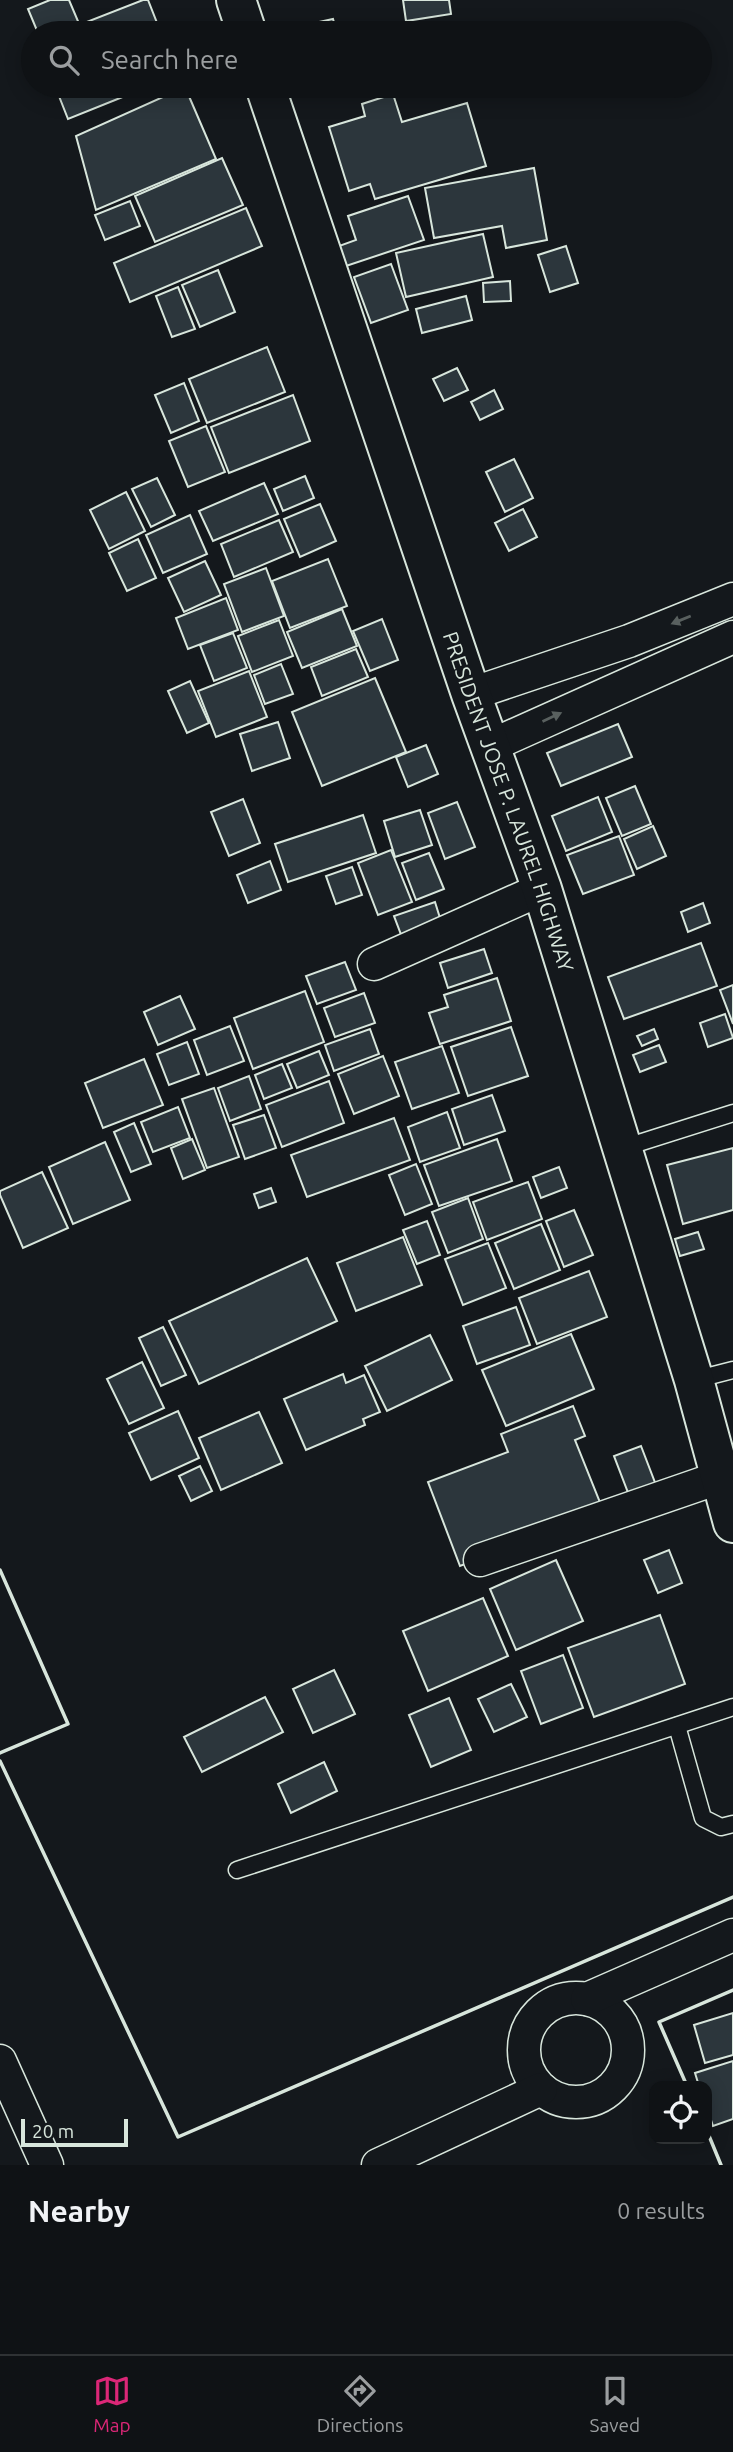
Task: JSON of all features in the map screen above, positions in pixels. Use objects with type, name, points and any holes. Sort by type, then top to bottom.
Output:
[{"type":"highway","points":[[236,0],[243,21]]},
{"type":"highway","name":"PRESIDENT JOSE P. LAUREL HIGHWAY","points":[[269,98],[471,694],[542,889],[694,1380],[733,1523]]},
{"type":"street","points":[[471,694],[629,641],[733,599]]},
{"type":"street","points":[[490,746],[733,637]]},
{"type":"street","points":[[374,964],[542,889]]},
{"type":"street","points":[[480,1560],[721,1478]]},
{"type":"street","points":[[587,1999],[733,1935]]},
{"type":"street","points":[[570,1998],[587,1999],[604,2006],[617,2017],[626,2033],[629,2052],[625,2069],[616,2085],[601,2096],[584,2102],[566,2102],[541,2089],[527,2071],[523,2055],[524,2039],[530,2024],[540,2011],[554,2002],[570,1998]]},
{"type":"street","points":[[0,2061],[47,2165]]},
{"type":"street","points":[[378,2165],[541,2089]]},
{"type":"lane","points":[[622,1148],[733,1113]]},
{"type":"lane","points":[[694,1380],[733,1370]]},
{"type":"lane","points":[[237,1870],[733,1707]]},
{"type":"lane","points":[[677,1726],[703,1818],[721,1827],[733,1824]]},
{"type":"building","points":[[50,0],[69,0],[78,21],[33,21],[28,9]]},
{"type":"building","points":[[148,0],[156,21],[89,21]]},
{"type":"building","points":[[403,0],[449,0],[451,14],[406,21]]},
{"type":"building","points":[[60,98],[120,98],[68,119]]},
{"type":"building","points":[[161,98],[190,98],[216,159],[96,210],[76,136]]},
{"type":"building","points":[[381,98],[394,98],[402,122],[467,103],[486,166],[375,199],[370,184],[349,191],[329,127],[365,116],[362,104]]},
{"type":"building","points":[[222,158],[243,205],[155,242],[135,196]]},
{"type":"building","points":[[534,168],[547,240],[506,248],[502,226],[434,238],[425,188]]},
{"type":"building","points":[[408,196],[424,240],[346,266],[339,246],[356,240],[348,216]]},
{"type":"building","points":[[130,201],[140,226],[105,240],[95,215]]},
{"type":"building","points":[[246,208],[262,246],[130,302],[114,263]]},
{"type":"building","points":[[483,234],[493,277],[406,297],[396,253]]},
{"type":"building","points":[[566,246],[578,283],[550,292],[538,255]]},
{"type":"building","points":[[391,264],[408,310],[371,323],[354,277]]},
{"type":"building","points":[[218,270],[235,312],[200,327],[182,285]]},
{"type":"building","points":[[510,281],[511,301],[484,302],[483,283]]},
{"type":"building","points":[[178,287],[195,329],[172,337],[156,296]]},
{"type":"building","points":[[466,296],[472,320],[422,333],[416,309]]},
{"type":"building","points":[[267,347],[285,392],[207,423],[189,379]]},
{"type":"building","points":[[457,368],[468,390],[444,401],[433,379]]},
{"type":"building","points":[[184,383],[199,421],[171,433],[155,395]]},
{"type":"building","points":[[494,390],[503,409],[480,420],[471,402]]},
{"type":"building","points":[[293,395],[310,441],[229,473],[211,427]]},
{"type":"building","points":[[206,426],[225,472],[188,487],[169,441]]},
{"type":"building","points":[[514,459],[533,498],[505,512],[486,472]]},
{"type":"building","points":[[305,476],[314,498],[283,511],[274,489]]},
{"type":"building","points":[[157,478],[175,515],[151,527],[132,489]]},
{"type":"building","points":[[264,483],[278,514],[213,541],[199,511]]},
{"type":"building","points":[[126,492],[145,531],[109,549],[90,510]]},
{"type":"building","points":[[320,504],[336,541],[300,557],[284,519]]},
{"type":"building","points":[[523,509],[537,537],[509,551],[495,523]]},
{"type":"building","points":[[190,515],[207,554],[163,573],[146,535]]},
{"type":"building","points":[[279,520],[293,552],[234,577],[221,544]]},
{"type":"building","points":[[138,539],[156,578],[127,591],[109,553]]},
{"type":"building","points":[[328,559],[347,606],[290,628],[272,581]]},
{"type":"building","points":[[205,561],[221,595],[184,612],[168,578]]},
{"type":"building","points":[[266,568],[284,616],[242,632],[224,584]]},
{"type":"building","points":[[226,598],[238,630],[188,649],[176,618]]},
{"type":"building","points":[[342,609],[357,646],[302,668],[287,632]]},
{"type":"building","points":[[382,619],[398,660],[370,671],[353,631]]},
{"type":"building","points":[[279,620],[293,656],[252,672],[238,636]]},
{"type":"building","points":[[233,633],[247,668],[214,681],[200,645]]},
{"type":"building","points":[[356,649],[368,677],[322,696],[311,667]]},
{"type":"building","points":[[281,664],[293,694],[265,704],[254,675]]},
{"type":"building","points":[[249,671],[267,717],[216,737],[198,691]]},
{"type":"building","points":[[375,678],[406,752],[322,786],[292,712]]},
{"type":"building","points":[[190,681],[209,723],[187,733],[168,691]]},
{"type":"building","points":[[278,722],[290,758],[252,771],[240,734]]},
{"type":"building","points":[[618,724],[632,757],[561,786],[547,753]]},
{"type":"building","points":[[426,745],[438,774],[408,787],[396,757]]},
{"type":"building","points":[[635,786],[651,824],[622,836],[606,798]]},
{"type":"building","points":[[598,797],[612,832],[566,851],[552,816]]},
{"type":"building","points":[[243,799],[260,843],[229,856],[211,812]]},
{"type":"building","points":[[457,802],[475,847],[445,859],[428,813]]},
{"type":"building","points":[[420,810],[432,845],[395,857],[384,821]]},
{"type":"building","points":[[363,815],[376,853],[288,882],[275,844]]},
{"type":"building","points":[[653,826],[666,856],[637,869],[624,839]]},
{"type":"building","points":[[619,836],[634,875],[583,894],[567,855]]},
{"type":"building","points":[[391,850],[412,902],[378,915],[358,863]]},
{"type":"building","points":[[429,853],[444,889],[416,900],[402,863]]},
{"type":"building","points":[[270,861],[281,890],[248,903],[237,875]]},
{"type":"building","points":[[352,867],[362,895],[336,904],[326,876]]},
{"type":"building","points":[[435,902],[444,931],[405,945],[394,916]]},
{"type":"building","points":[[703,903],[710,923],[688,932],[681,912]]},
{"type":"building","points":[[701,943],[717,986],[624,1019],[608,977]]},
{"type":"building","points":[[484,949],[492,973],[448,988],[440,963]]},
{"type":"building","points":[[345,962],[356,990],[317,1004],[306,976]]},
{"type":"building","points":[[497,978],[511,1021],[440,1044],[429,1013],[448,1007],[444,995]]},
{"type":"building","points":[[733,985],[733,1024],[720,990]]},
{"type":"building","points":[[305,991],[324,1042],[253,1069],[234,1018]]},
{"type":"building","points":[[364,993],[375,1023],[335,1037],[324,1008]]},
{"type":"building","points":[[180,996],[195,1029],[158,1045],[144,1012]]},
{"type":"building","points":[[725,1014],[733,1038],[708,1047],[700,1023]]},
{"type":"building","points":[[230,1026],[244,1061],[207,1075],[194,1040]]},
{"type":"building","points":[[511,1027],[528,1076],[468,1096],[451,1047]]},
{"type":"building","points":[[370,1029],[379,1054],[334,1071],[325,1045]]},
{"type":"building","points":[[654,1029],[658,1039],[642,1046],[637,1036]]},
{"type":"building","points":[[187,1042],[199,1074],[169,1085],[157,1054]]},
{"type":"building","points":[[659,1045],[666,1062],[640,1072],[633,1055]]},
{"type":"building","points":[[442,1046],[459,1093],[412,1109],[395,1062]]},
{"type":"building","points":[[319,1051],[329,1075],[297,1088],[287,1064]]},
{"type":"building","points":[[383,1056],[399,1096],[354,1114],[338,1074]]},
{"type":"building","points":[[144,1059],[163,1105],[103,1128],[85,1083]]},
{"type":"building","points":[[282,1064],[292,1088],[264,1099],[255,1075]]},
{"type":"building","points":[[249,1076],[261,1109],[230,1121],[218,1088]]},
{"type":"building","points":[[329,1081],[344,1123],[282,1147],[266,1105]]},
{"type":"building","points":[[214,1088],[239,1157],[207,1168],[182,1099]]},
{"type":"building","points":[[492,1095],[505,1131],[464,1145],[452,1109]]},
{"type":"building","points":[[178,1107],[190,1138],[153,1152],[141,1122]]},
{"type":"building","points":[[447,1112],[460,1148],[420,1162],[408,1127]]},
{"type":"building","points":[[264,1115],[276,1148],[245,1159],[233,1125]]},
{"type":"building","points":[[394,1118],[410,1160],[307,1197],[291,1155]]},
{"type":"building","points":[[134,1123],[151,1164],[131,1172],[114,1132]]},
{"type":"building","points":[[192,1139],[205,1170],[183,1179],[171,1148]]},
{"type":"building","points":[[497,1139],[512,1181],[439,1206],[424,1165]]},
{"type":"building","points":[[105,1142],[130,1200],[73,1224],[49,1167]]},
{"type":"building","points":[[733,1148],[733,1210],[683,1224],[667,1165]]},
{"type":"building","points":[[416,1164],[432,1204],[405,1215],[389,1175]]},
{"type":"building","points":[[559,1167],[567,1188],[541,1198],[533,1177]]},
{"type":"building","points":[[42,1172],[68,1228],[23,1248],[0,1191]]},
{"type":"building","points":[[528,1182],[542,1219],[487,1240],[473,1202]]},
{"type":"building","points":[[271,1188],[276,1202],[259,1208],[254,1194]]},
{"type":"building","points":[[468,1198],[483,1239],[448,1253],[432,1212]]},
{"type":"building","points":[[574,1210],[593,1255],[564,1267],[546,1221]]},
{"type":"building","points":[[427,1221],[440,1255],[417,1264],[403,1230]]},
{"type":"building","points":[[541,1224],[560,1270],[514,1289],[495,1243]]},
{"type":"building","points":[[698,1232],[704,1249],[680,1256],[675,1239]]},
{"type":"building","points":[[403,1237],[422,1285],[356,1311],[337,1263]]},
{"type":"building","points":[[488,1243],[506,1288],[463,1305],[445,1259]]},
{"type":"building","points":[[307,1258],[337,1321],[199,1384],[169,1321]]},
{"type":"building","points":[[589,1271],[607,1317],[537,1344],[519,1298]]},
{"type":"building","points":[[516,1307],[530,1345],[477,1364],[463,1326]]},
{"type":"building","points":[[163,1327],[186,1375],[161,1386],[139,1338]]},
{"type":"building","points":[[571,1334],[594,1389],[506,1426],[482,1370]]},
{"type":"building","points":[[430,1335],[452,1380],[387,1411],[365,1366]]},
{"type":"building","points":[[142,1362],[164,1408],[129,1424],[107,1379]]},
{"type":"building","points":[[343,1374],[346,1383],[364,1375],[380,1412],[363,1419],[365,1425],[306,1450],[284,1399]]},
{"type":"building","points":[[573,1406],[585,1436],[575,1440],[603,1510],[460,1566],[428,1482],[508,1452],[501,1434]]},
{"type":"building","points":[[178,1411],[199,1458],[151,1480],[129,1433]]},
{"type":"building","points":[[259,1412],[282,1463],[221,1490],[199,1438]]},
{"type":"building","points":[[641,1446],[659,1493],[632,1503],[614,1456]]},
{"type":"building","points":[[200,1466],[212,1491],[191,1501],[179,1476]]},
{"type":"building","points":[[669,1550],[682,1583],[658,1593],[644,1560]]},
{"type":"building","points":[[556,1560],[583,1621],[516,1650],[490,1589]]},
{"type":"building","points":[[483,1598],[508,1656],[428,1691],[403,1631]]},
{"type":"building","points":[[660,1615],[685,1684],[594,1717],[568,1648]]},
{"type":"building","points":[[563,1655],[583,1708],[541,1724],[521,1671]]},
{"type":"building","points":[[334,1670],[355,1714],[313,1733],[293,1689]]},
{"type":"building","points":[[511,1684],[527,1717],[494,1732],[478,1699]]},
{"type":"building","points":[[265,1697],[283,1732],[202,1772],[184,1737]]},
{"type":"building","points":[[449,1698],[471,1750],[431,1767],[409,1715]]},
{"type":"building","points":[[324,1762],[337,1791],[291,1813],[278,1784]]},
{"type":"building","points":[[733,2013],[733,2055],[705,2063],[694,2025]]},
{"type":"building","points":[[733,2061],[733,2119],[713,2126],[712,2081],[697,2081],[695,2073]]},
{"type":"wall","points":[[0,1570],[68,1724],[0,1753]]},
{"type":"wall","points":[[0,1761],[178,2137],[733,1897]]},
{"type":"wall","points":[[685,2081],[659,2022],[733,1990]]},
{"type":"wall","points":[[712,2143],[721,2165]]}]
